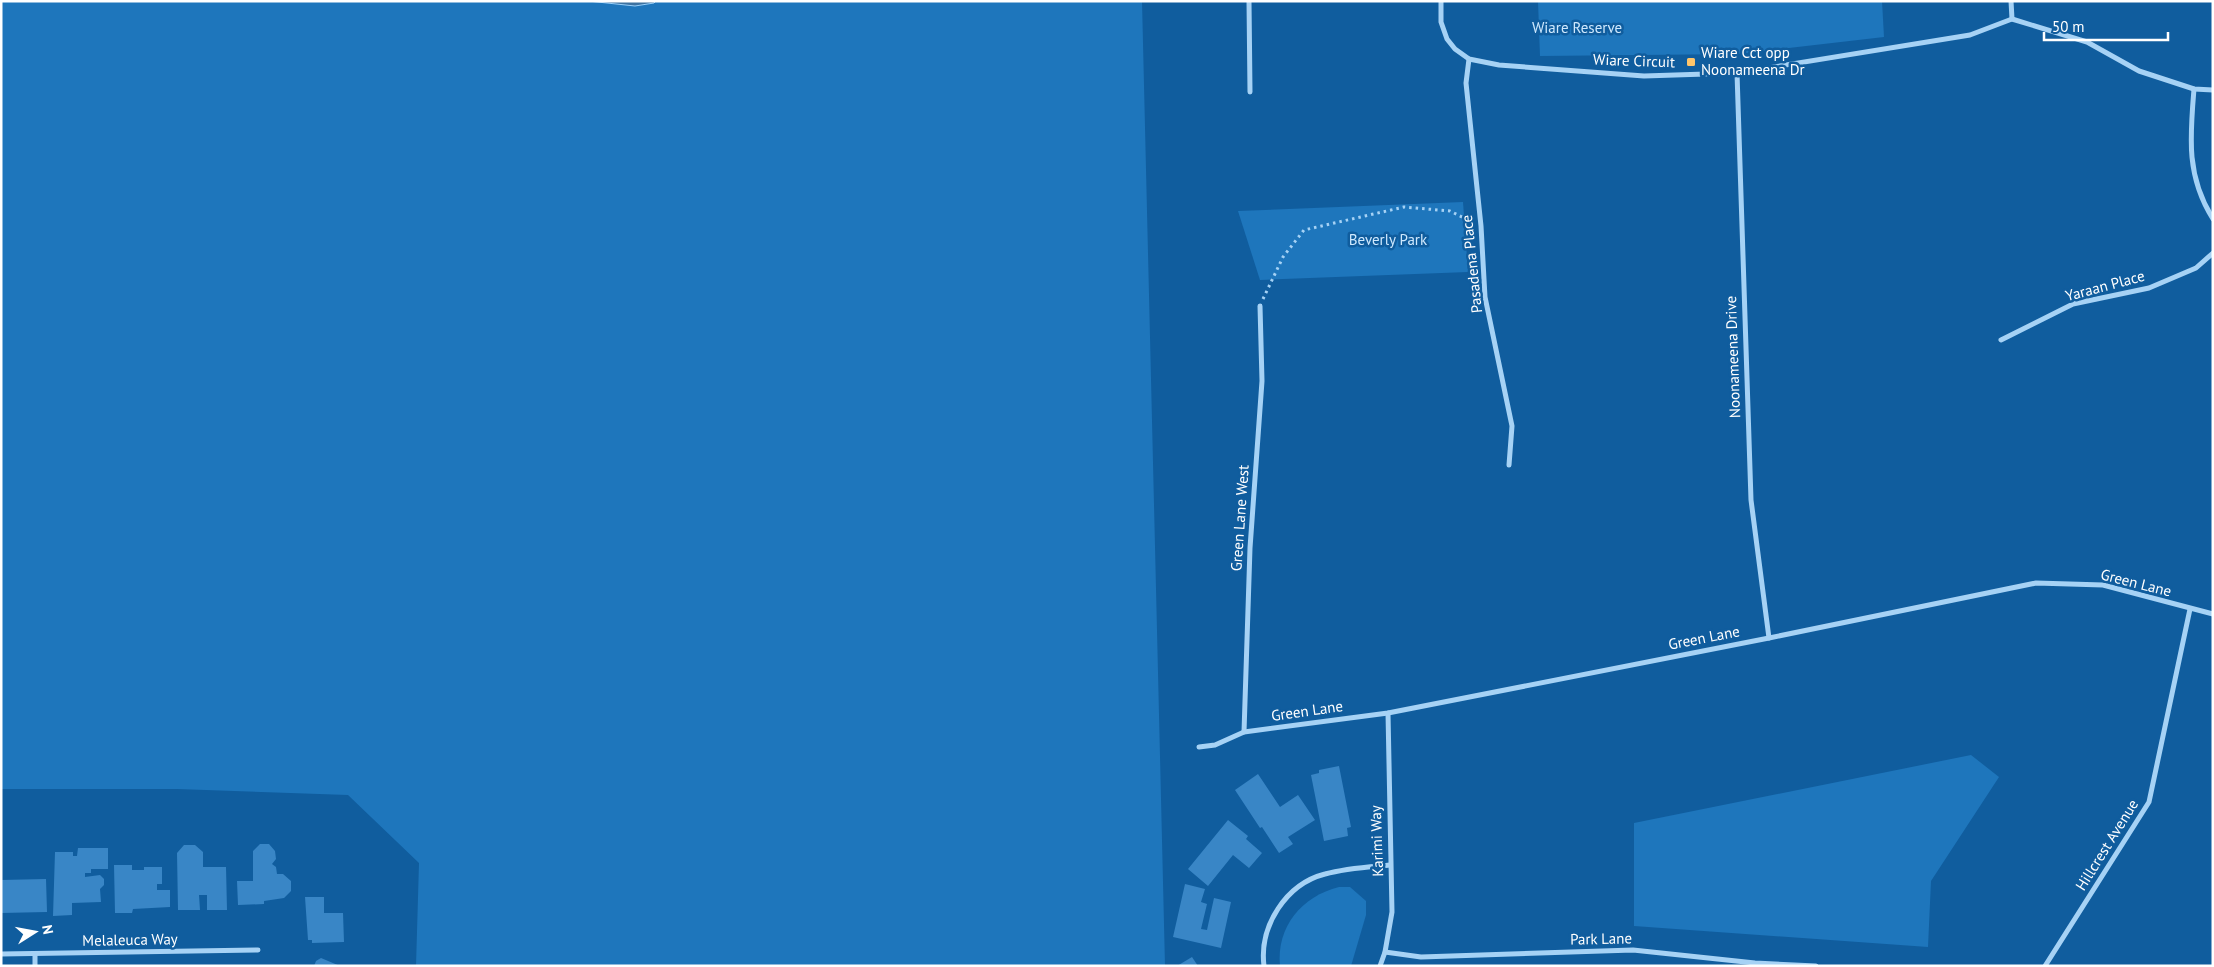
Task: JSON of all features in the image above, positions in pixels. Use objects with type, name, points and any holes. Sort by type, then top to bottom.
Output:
[{"type":"street","points":[[1249,1],[1250,92]]},
{"type":"street","name":"Wiare Circuit","points":[[1441,1],[1442,22],[1447,38],[1455,49],[1469,59],[1499,65],[1644,76],[1737,74],[1970,35],[2012,19]]},
{"type":"street","points":[[2012,1],[2012,19],[2087,42],[2140,71],[2194,89],[2213,90]]},
{"type":"street","name":"Pasadena Place","points":[[1469,59],[1466,83],[1481,226],[1485,297],[1512,426],[1509,465]]},
{"type":"street","name":"Noonameena Drive","points":[[1737,74],[1750,500],[1769,638]]},
{"type":"street","points":[[2194,89],[2190,140],[2191,160],[2200,195],[2213,219]]},
{"type":"street","name":"Yaraan Place","points":[[2001,340],[2073,304],[2149,288],[2196,268],[2213,253]]},
{"type":"street","name":"Green Lane West","points":[[1244,732],[1250,548],[1262,381],[1260,306]]},
{"type":"street","name":"Green Lane","points":[[1199,747],[1215,745],[1244,732],[1388,713],[2036,583],[2103,585],[2213,614]]},
{"type":"street","name":"Hillcrest Avenue","points":[[2045,966],[2149,802],[2190,609]]},
{"type":"street","name":"Karimi Way","points":[[1380,966],[1385,952],[1392,912],[1388,713]]},
{"type":"street","points":[[1264,966],[1266,936],[1269,925],[1282,904],[1300,886],[1324,874],[1390,864]]},
{"type":"street","name":"Melaleuca Way","points":[[1,954],[258,950]]},
{"type":"street","name":"Park Lane","points":[[1385,952],[1421,957],[1633,950],[1755,965],[1816,966]]},
{"type":"street","points":[[35,954],[35,966]]},
{"type":"path","points":[[1260,306],[1283,257],[1304,230],[1404,207],[1450,211],[1481,226]]},
{"type":"green space","points":[[1,1],[1142,1],[1165,966],[416,966],[419,863],[348,795],[177,789],[1,789]]},
{"type":"green space","name":"Wiare Reserve","points":[[1538,1],[1882,1],[1884,37],[1738,54],[1540,56]]},
{"type":"green space","name":"Beverly Park","points":[[1463,202],[1468,272],[1260,280],[1238,211]]},
{"type":"green space","points":[[1971,755],[1999,777],[1931,881],[1928,947],[1634,926],[1634,823]]},
{"type":"green space","points":[[1339,887],[1350,887],[1366,901],[1366,915],[1351,966],[1280,966],[1282,938],[1294,915],[1314,898],[1326,891]]},
{"type":"shaded area","points":[[588,1],[656,1],[635,6]]},
{"type":"building","points":[[1339,766],[1351,827],[1347,828],[1348,836],[1324,841],[1311,775],[1319,773],[1319,770]]},
{"type":"building","points":[[1258,774],[1280,807],[1298,795],[1315,820],[1288,837],[1293,844],[1279,853],[1235,790]]},
{"type":"building","points":[[1228,820],[1248,836],[1246,839],[1262,853],[1249,868],[1233,855],[1208,886],[1188,869]]},
{"type":"building","points":[[260,844],[269,844],[275,851],[276,859],[272,864],[276,867],[277,874],[283,874],[291,881],[291,891],[284,898],[264,901],[264,904],[238,905],[237,881],[253,881],[253,851]]},
{"type":"building","points":[[184,845],[195,845],[203,852],[203,867],[226,867],[227,910],[207,910],[207,895],[199,895],[200,910],[178,910],[177,853]]},
{"type":"building","points":[[78,848],[108,848],[108,869],[91,869],[91,873],[85,873],[85,877],[100,875],[104,879],[104,885],[100,889],[101,902],[72,903],[72,915],[53,916],[55,852],[73,852],[73,856],[77,856]]},
{"type":"building","points":[[114,865],[132,865],[132,870],[144,870],[144,867],[162,867],[162,884],[157,884],[157,890],[170,890],[170,907],[133,909],[132,913],[115,913]]},
{"type":"building","points":[[46,879],[47,912],[1,913],[1,880]]},
{"type":"building","points":[[1185,884],[1205,889],[1201,902],[1207,904],[1201,929],[1207,930],[1214,898],[1231,902],[1221,948],[1173,937]]},
{"type":"building","points":[[305,897],[324,897],[324,913],[343,913],[344,942],[312,943],[312,940],[308,940]]},
{"type":"building","points":[[1192,957],[1198,966],[1177,966]]},
{"type":"building","points":[[321,958],[340,966],[314,966],[316,961]]},
{"type":"place","name":"Wiare Cct opp Noonameena Dr","points":[[1691,62]]}]
